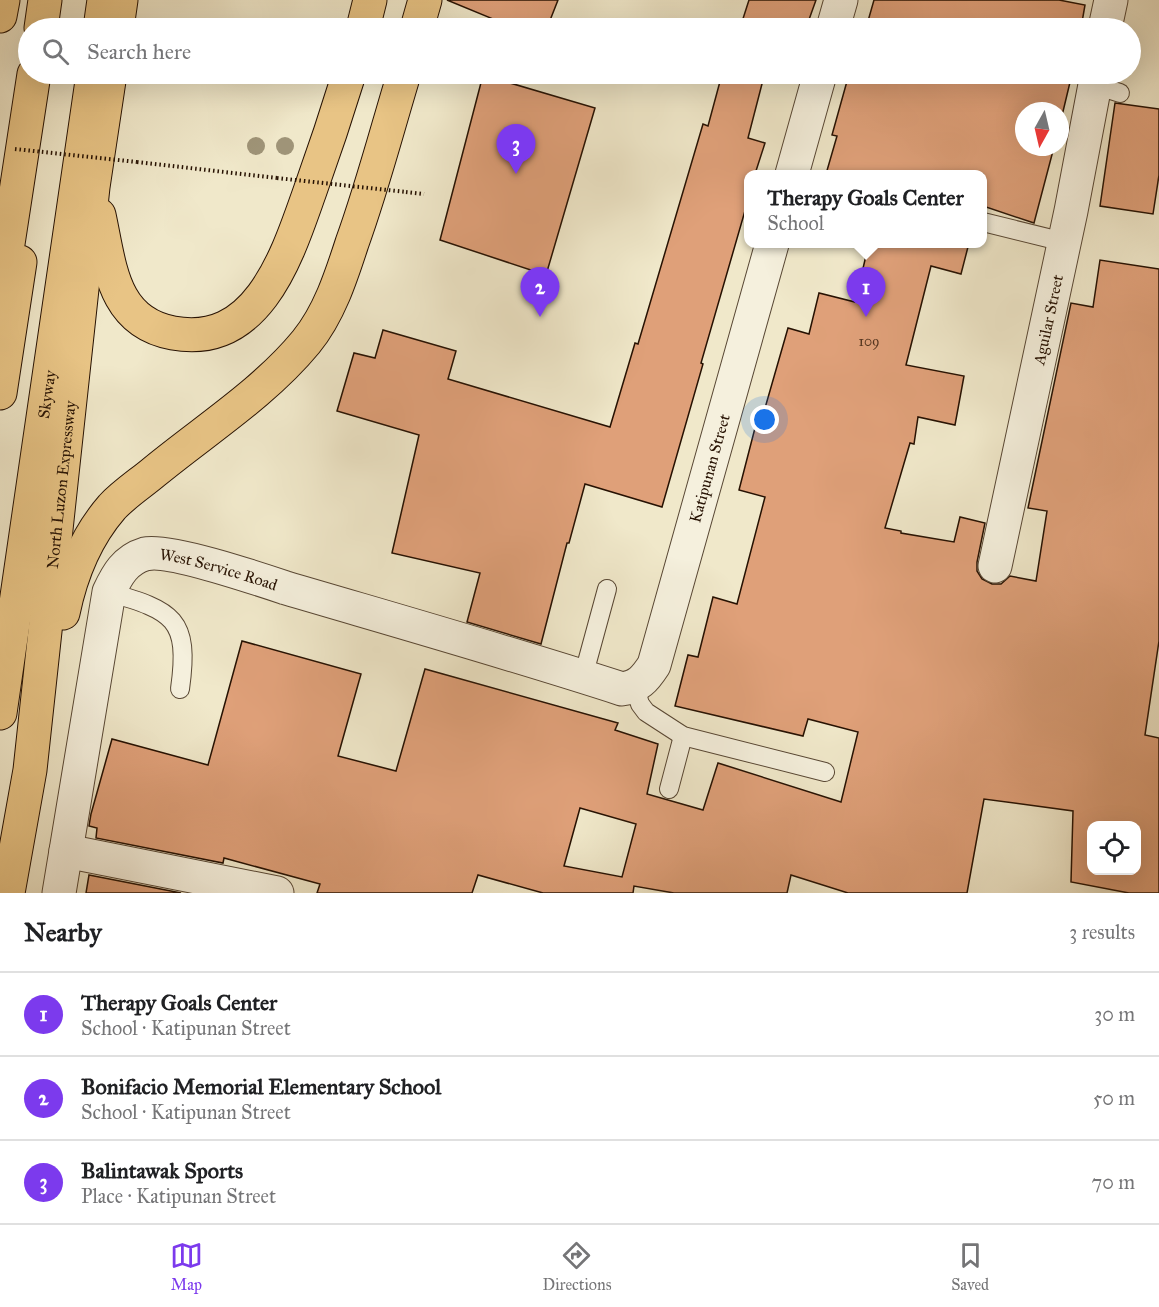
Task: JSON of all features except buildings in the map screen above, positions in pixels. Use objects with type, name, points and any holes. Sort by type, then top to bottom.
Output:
[{"type":"highway","points":[[0,16],[3,0]]},
{"type":"highway","points":[[42,18],[45,0]]},
{"type":"highway","points":[[56,18],[59,0]]},
{"type":"highway","points":[[101,18],[104,0]]},
{"type":"highway","points":[[118,18],[121,0]]},
{"type":"highway","points":[[366,18],[370,0]]},
{"type":"highway","points":[[420,18],[425,0]]},
{"type":"highway","points":[[0,296],[32,84]]},
{"type":"highway","points":[[0,393],[46,84]]},
{"type":"highway","name":"Skyway","points":[[0,713],[92,84]]},
{"type":"highway","name":"North Luzon Expressway","points":[[8,893],[30,770],[93,187],[108,84]]},
{"type":"highway","points":[[93,187],[117,290],[130,312],[139,320],[167,332],[193,335],[219,330],[255,306],[280,270],[322,157],[346,84]]},
{"type":"highway","points":[[30,770],[69,587],[79,559],[90,538],[114,505],[278,371],[307,340],[326,309],[340,278],[361,218],[401,84]]},
{"type":"street","points":[[836,18],[841,0]]},
{"type":"street","points":[[1107,18],[1111,0]]},
{"type":"street","points":[[793,170],[817,84]]},
{"type":"street","name":"Aguilar Street","points":[[995,566],[1064,242],[1104,84]]},
{"type":"street","name":"Katipunan Street","points":[[635,687],[654,665],[771,248]]},
{"type":"street","name":"West Service Road","points":[[59,893],[109,592],[117,575],[128,562],[145,554],[162,553],[246,575],[622,689],[635,687]]},
{"type":"street","points":[[66,851],[277,893]]},
{"type":"lane","points":[[987,223],[1064,242]]},
{"type":"lane","points":[[583,677],[608,589]]},
{"type":"lane","points":[[109,592],[149,604],[166,613],[177,626],[182,643],[180,690]]},
{"type":"lane","points":[[635,687],[640,704],[646,711],[683,736],[825,772]]},
{"type":"lane","points":[[669,789],[683,736]]},
{"type":"path","points":[[15,149],[424,194]]},
{"type":"place","name":"Balintawak Sports","points":[[516,174]]},
{"type":"place","name":"Bonifacio Memorial Elementary School","points":[[540,317]]},
{"type":"place","name":"Therapy Goals Center","points":[[866,317]]}]
